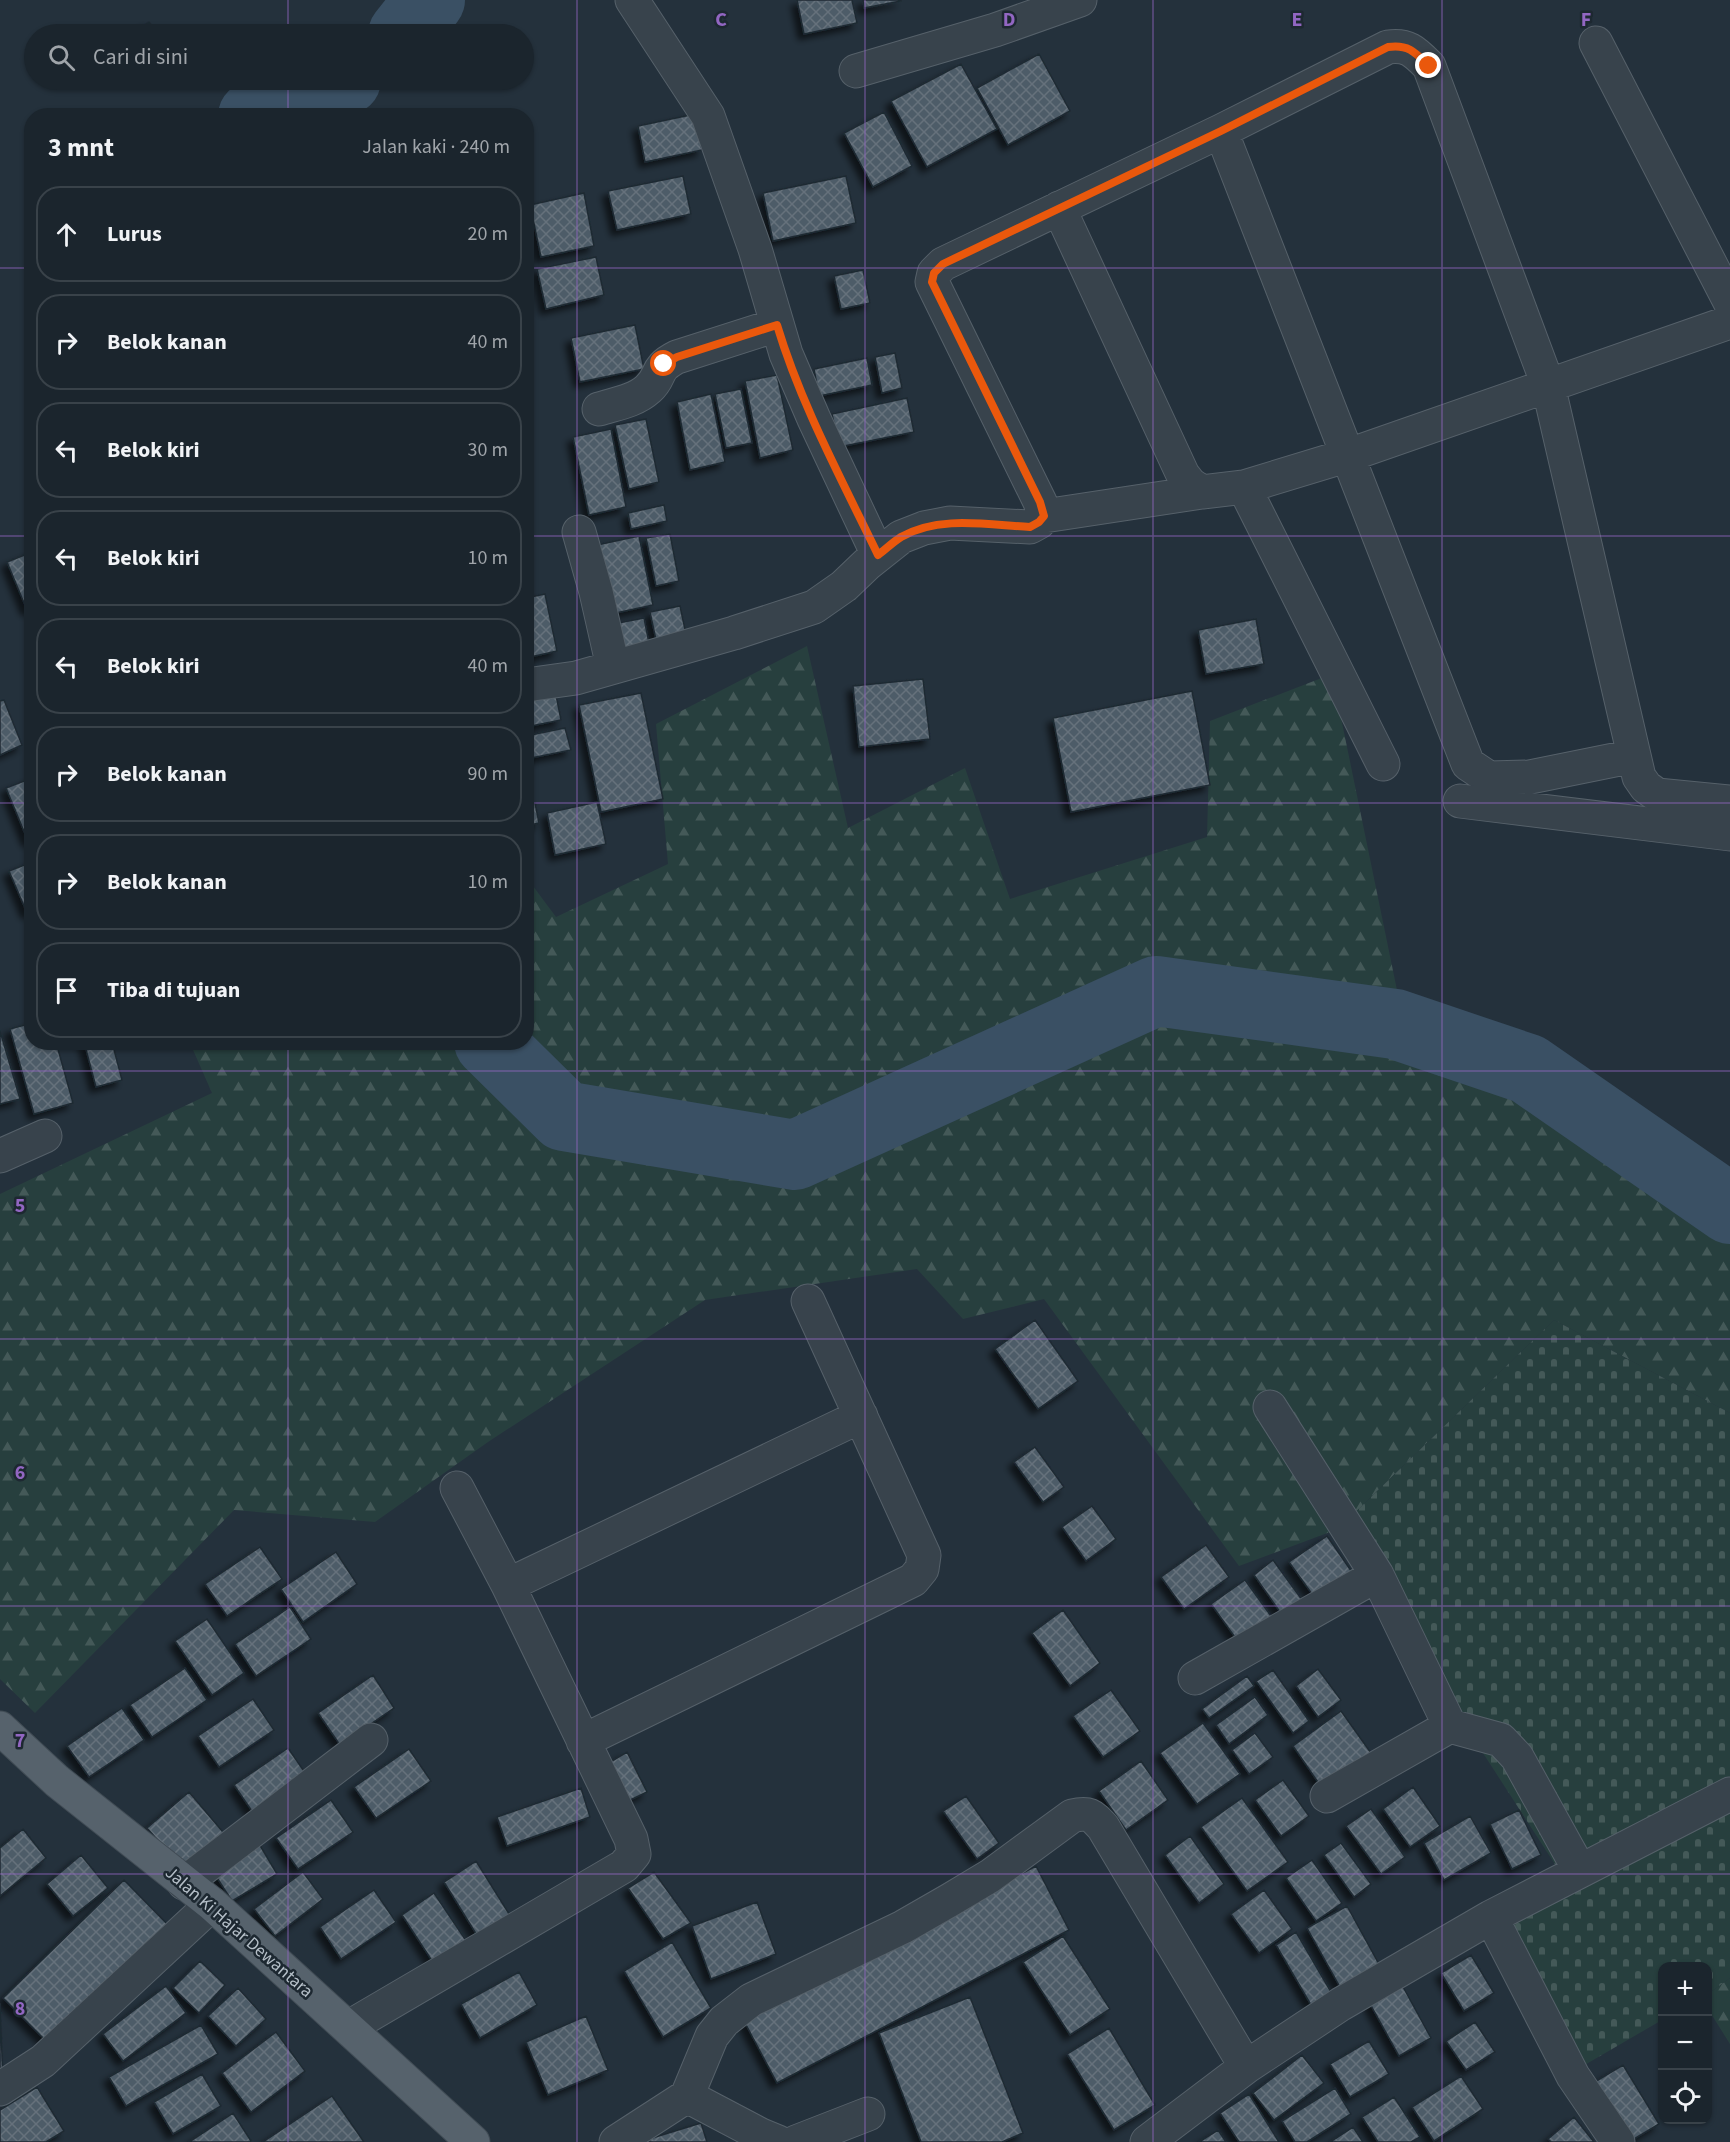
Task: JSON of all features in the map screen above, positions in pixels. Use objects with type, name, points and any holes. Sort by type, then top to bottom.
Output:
[{"type":"main road","name":"Jalan Ki Hajar Dewantara","points":[[0,1728],[57,1781],[212,1905],[473,2142]]},
{"type":"street","points":[[632,0],[708,116],[754,249],[786,354],[878,555]]},
{"type":"street","points":[[856,71],[995,30],[1080,0]]},
{"type":"street","points":[[1596,43],[1730,302]]},
{"type":"street","points":[[1044,516],[1040,502],[932,282],[934,273],[943,264],[1221,131],[1388,47],[1401,45],[1410,49],[1429,66],[1548,385],[1639,777],[1646,788],[1657,795],[1730,802]]},
{"type":"street","points":[[1221,131],[1468,764],[1489,778],[1530,777],[1634,756]]},
{"type":"street","points":[[1059,208],[1183,475],[1190,484],[1202,492]]},
{"type":"street","points":[[534,684],[576,678],[734,633],[814,607],[844,586],[901,537],[924,528],[950,523],[1030,527],[1044,516],[1244,487],[1349,455],[1730,322]]},
{"type":"street","points":[[599,409],[639,396],[654,384],[664,364],[677,357],[777,325]]},
{"type":"street","points":[[1244,487],[1383,764]]},
{"type":"street","points":[[579,532],[596,592],[613,667]]},
{"type":"street","points":[[1460,801],[1730,834]]},
{"type":"street","points":[[0,1156],[45,1136]]},
{"type":"street","points":[[583,1741],[913,1580],[922,1569],[924,1555],[808,1300]]},
{"type":"street","points":[[1270,1407],[1377,1575],[1450,1726]]},
{"type":"street","points":[[508,1585],[861,1416]]},
{"type":"street","points":[[349,2027],[624,1866],[634,1854],[631,1839],[508,1585],[458,1488]]},
{"type":"street","points":[[1195,1678],[1377,1575]]},
{"type":"street","points":[[1327,1796],[1450,1726],[1501,1740],[1517,1756],[1580,1871]]},
{"type":"street","points":[[184,1883],[371,1740]]},
{"type":"street","points":[[1147,2142],[1246,2067],[1341,2004],[1491,1917],[1730,1794]]},
{"type":"street","points":[[616,2142],[687,2096],[712,2036],[724,2021],[751,2000],[903,1927],[990,1876],[1072,1816],[1082,1814],[1093,1816],[1103,1827],[1246,2067]]},
{"type":"street","points":[[0,2089],[43,2061],[212,1905]]},
{"type":"street","points":[[1491,1917],[1573,2076],[1618,2142]]},
{"type":"street","points":[[687,2096],[761,2136],[778,2142]]},
{"type":"street","points":[[796,2142],[868,2114]]},
{"type":"green space","points":[[807,646],[848,828],[965,768],[1010,899],[1207,837],[1210,721],[1332,674],[1398,995],[1678,1162],[1730,1217],[1730,1413],[1554,1320],[1338,1529],[1239,1566],[1044,1299],[963,1319],[917,1269],[705,1300],[488,1442],[375,1522],[234,1510],[35,1713],[0,1679],[0,1194],[212,1093],[193,1050],[534,1050],[534,887],[556,917],[668,864],[656,724]]},
{"type":"green space","points":[[1554,1320],[1730,1413],[1730,1978],[1712,1991],[1712,1962],[1658,1962],[1658,2022],[1576,2070],[1499,1932],[1571,1889],[1338,1529]]},
{"type":"green space","points":[[1730,1978],[1730,2044],[1712,2015],[1712,1991]]},
{"type":"building","points":[[797,0],[852,0],[857,23],[804,34]]},
{"type":"building","points":[[863,0],[901,0],[901,1],[864,8]]},
{"type":"building","points":[[1039,54],[1070,111],[1008,145],[977,88]]},
{"type":"building","points":[[961,64],[997,129],[927,167],[891,101]]},
{"type":"building","points":[[884,112],[912,166],[873,187],[844,133]]},
{"type":"building","points":[[695,114],[702,150],[645,162],[638,126]]},
{"type":"building","points":[[683,176],[691,214],[617,230],[608,191]]},
{"type":"building","points":[[846,176],[856,223],[773,241],[763,193]]},
{"type":"building","points":[[584,193],[594,246],[541,257],[534,224],[534,204]]},
{"type":"building","points":[[596,257],[604,295],[546,309],[537,269]]},
{"type":"building","points":[[863,270],[870,303],[841,309],[834,276]]},
{"type":"building","points":[[635,325],[644,369],[580,382],[571,338]]},
{"type":"building","points":[[895,353],[902,388],[882,393],[875,357]]},
{"type":"building","points":[[867,358],[872,385],[819,396],[814,369]]},
{"type":"building","points":[[777,375],[793,450],[760,458],[745,381]]},
{"type":"building","points":[[741,389],[752,443],[726,448],[715,394]]},
{"type":"building","points":[[711,394],[725,462],[690,470],[677,402]]},
{"type":"building","points":[[907,398],[914,432],[839,447],[832,414]]},
{"type":"building","points":[[646,419],[659,482],[629,489],[615,425]]},
{"type":"building","points":[[611,429],[626,507],[589,515],[573,437]]},
{"type":"building","points":[[664,505],[667,521],[631,529],[628,513]]},
{"type":"building","points":[[670,534],[679,581],[656,586],[646,538]]},
{"type":"building","points":[[639,536],[653,605],[611,614],[597,545]]},
{"type":"building","points":[[24,555],[24,603],[7,562]]},
{"type":"building","points":[[545,594],[557,651],[534,656],[534,596]]},
{"type":"building","points":[[680,606],[686,634],[656,640],[650,612]]},
{"type":"building","points":[[644,618],[650,648],[614,655],[608,625]]},
{"type":"building","points":[[1256,619],[1264,664],[1206,674],[1198,630]]},
{"type":"building","points":[[923,679],[930,739],[859,747],[853,686]]},
{"type":"building","points":[[555,690],[561,720],[534,725],[534,694]]},
{"type":"building","points":[[1192,691],[1210,785],[1071,812],[1053,718]]},
{"type":"building","points":[[641,693],[663,799],[601,812],[579,705]]},
{"type":"building","points":[[4,700],[22,745],[0,755],[0,701]]},
{"type":"building","points":[[565,728],[571,750],[534,757],[534,734]]},
{"type":"building","points":[[24,781],[24,831],[6,788]]},
{"type":"building","points":[[597,802],[606,844],[555,855],[547,813]]},
{"type":"building","points":[[534,803],[539,823],[534,824]]},
{"type":"building","points":[[24,865],[24,906],[9,871]]},
{"type":"building","points":[[24,1025],[24,1050],[58,1050],[73,1103],[34,1114],[10,1029]]},
{"type":"building","points":[[0,1031],[20,1099],[0,1104]]},
{"type":"building","points":[[86,1050],[114,1050],[122,1080],[96,1087]]},
{"type":"building","points":[[1035,1320],[1078,1381],[1038,1409],[995,1349]]},
{"type":"building","points":[[1035,1447],[1064,1487],[1043,1502],[1014,1462]]},
{"type":"building","points":[[1092,1506],[1116,1539],[1086,1561],[1062,1527]]},
{"type":"building","points":[[1327,1536],[1354,1575],[1317,1601],[1289,1562]]},
{"type":"building","points":[[1206,1545],[1229,1577],[1184,1609],[1161,1577]]},
{"type":"building","points":[[260,1547],[282,1579],[227,1616],[205,1584]]},
{"type":"building","points":[[336,1552],[357,1584],[303,1622],[281,1589]]},
{"type":"building","points":[[1273,1560],[1308,1608],[1287,1622],[1254,1575]]},
{"type":"building","points":[[1245,1580],[1271,1616],[1237,1640],[1211,1604]]},
{"type":"building","points":[[290,1607],[311,1639],[256,1676],[235,1644]]},
{"type":"building","points":[[1063,1610],[1100,1663],[1070,1686],[1032,1633]]},
{"type":"building","points":[[207,1619],[244,1673],[212,1695],[175,1641]]},
{"type":"building","points":[[185,1668],[207,1700],[152,1737],[130,1705]]},
{"type":"building","points":[[1318,1669],[1341,1700],[1318,1717],[1296,1686]]},
{"type":"building","points":[[1273,1670],[1309,1721],[1293,1733],[1256,1681]]},
{"type":"building","points":[[373,1675],[394,1708],[340,1745],[318,1713]]},
{"type":"building","points":[[1247,1676],[1254,1686],[1209,1718],[1202,1709]]},
{"type":"building","points":[[1111,1690],[1140,1731],[1103,1757],[1073,1716]]},
{"type":"building","points":[[1255,1697],[1268,1715],[1229,1744],[1216,1725]]},
{"type":"building","points":[[253,1699],[274,1730],[219,1767],[198,1736]]},
{"type":"building","points":[[122,1708],[144,1740],[89,1777],[67,1746]]},
{"type":"building","points":[[1341,1711],[1371,1753],[1322,1788],[1293,1746]]},
{"type":"building","points":[[1203,1723],[1240,1774],[1197,1804],[1160,1753]]},
{"type":"building","points":[[1255,1733],[1273,1757],[1249,1774],[1232,1750]]},
{"type":"building","points":[[288,1748],[310,1780],[256,1817],[234,1785]]},
{"type":"building","points":[[409,1749],[431,1781],[376,1818],[354,1787]]},
{"type":"building","points":[[627,1752],[647,1792],[626,1802],[607,1764]]},
{"type":"building","points":[[1141,1761],[1168,1800],[1126,1830],[1099,1791]]},
{"type":"building","points":[[1283,1780],[1309,1816],[1281,1836],[1255,1800]]},
{"type":"building","points":[[1413,1787],[1440,1826],[1410,1847],[1383,1809]]},
{"type":"building","points":[[581,1788],[590,1817],[507,1846],[497,1817]]},
{"type":"building","points":[[189,1792],[228,1838],[187,1874],[147,1828]]},
{"type":"building","points":[[966,1796],[999,1843],[977,1859],[943,1811]]},
{"type":"building","points":[[1242,1798],[1288,1862],[1247,1891],[1201,1827]]},
{"type":"building","points":[[331,1800],[353,1832],[298,1869],[276,1838]]},
{"type":"building","points":[[1371,1809],[1405,1857],[1381,1874],[1346,1826]]},
{"type":"building","points":[[1519,1810],[1541,1855],[1512,1869],[1490,1824]]},
{"type":"building","points":[[1470,1816],[1491,1853],[1444,1880],[1424,1843]]},
{"type":"building","points":[[23,1829],[46,1858],[0,1896],[0,1848]]},
{"type":"building","points":[[1190,1836],[1224,1884],[1199,1903],[1165,1855]]},
{"type":"building","points":[[258,1842],[277,1874],[232,1901],[212,1870]]},
{"type":"building","points":[[1341,1843],[1371,1884],[1354,1897],[1324,1855]]},
{"type":"building","points":[[81,1855],[108,1888],[73,1916],[47,1884]]},
{"type":"building","points":[[1312,1860],[1342,1903],[1316,1921],[1286,1878]]},
{"type":"building","points":[[476,1861],[511,1917],[478,1937],[444,1882]]},
{"type":"building","points":[[1036,1866],[1069,1930],[777,2083],[744,2021]]},
{"type":"building","points":[[303,1872],[323,1899],[275,1936],[254,1909]]},
{"type":"building","points":[[654,1872],[691,1923],[663,1939],[628,1888]]},
{"type":"building","points":[[124,1880],[171,1928],[51,2046],[3,1998]]},
{"type":"building","points":[[374,1890],[396,1922],[341,1959],[320,1927]]},
{"type":"building","points":[[1264,1890],[1292,1929],[1259,1953],[1231,1914]]},
{"type":"building","points":[[434,1893],[471,1948],[438,1970],[402,1915]]},
{"type":"building","points":[[757,1902],[776,1954],[711,1979],[692,1926]]},
{"type":"building","points":[[1347,1906],[1380,1966],[1340,1987],[1307,1928]]},
{"type":"building","points":[[1296,1932],[1331,1992],[1311,2005],[1276,1945]]},
{"type":"building","points":[[1063,1936],[1110,2009],[1070,2035],[1023,1962]]},
{"type":"building","points":[[672,1942],[711,2008],[663,2037],[624,1971]]},
{"type":"building","points":[[1471,1955],[1494,1993],[1464,2011],[1441,1973]]},
{"type":"building","points":[[200,1961],[225,1985],[199,2013],[173,1988]]},
{"type":"building","points":[[519,1972],[537,2005],[480,2038],[461,2004]]},
{"type":"building","points":[[1402,1985],[1431,2038],[1399,2056],[1369,2002]]},
{"type":"building","points":[[166,1986],[186,2013],[123,2061],[103,2034]]},
{"type":"building","points":[[238,1988],[266,2019],[236,2046],[208,2016]]},
{"type":"building","points":[[970,1997],[1023,2133],[1002,2142],[921,2142],[879,2033]]},
{"type":"building","points":[[0,2003],[3,2082],[0,2083]]},
{"type":"building","points":[[586,2016],[608,2070],[548,2095],[526,2042]]},
{"type":"building","points":[[1475,2022],[1495,2052],[1466,2070],[1446,2041]]},
{"type":"building","points":[[201,2025],[218,2054],[126,2106],[109,2077]]},
{"type":"building","points":[[1109,2028],[1155,2105],[1114,2130],[1067,2054]]},
{"type":"building","points":[[276,2032],[305,2071],[251,2112],[222,2073]]},
{"type":"building","points":[[1369,2041],[1389,2074],[1350,2097],[1330,2064]]},
{"type":"building","points":[[1302,2055],[1324,2083],[1274,2120],[1253,2093]]},
{"type":"building","points":[[1623,2065],[1659,2124],[1629,2142],[1593,2083]]},
{"type":"building","points":[[202,2074],[221,2106],[173,2134],[154,2102]]},
{"type":"building","points":[[1461,2076],[1483,2109],[1434,2141],[1412,2107]]},
{"type":"building","points":[[37,2087],[64,2131],[46,2142],[0,2142],[0,2110]]},
{"type":"building","points":[[1335,2088],[1351,2114],[1307,2142],[1295,2142],[1282,2121]]},
{"type":"building","points":[[1249,2094],[1279,2142],[1239,2142],[1220,2113]]},
{"type":"building","points":[[332,2096],[364,2142],[263,2142]]},
{"type":"building","points":[[1394,2097],[1420,2137],[1411,2142],[1378,2142],[1362,2117]]},
{"type":"building","points":[[233,2113],[250,2142],[189,2142]]},
{"type":"building","points":[[1574,2117],[1594,2142],[1551,2142],[1548,2139]]},
{"type":"building","points":[[701,2123],[707,2142],[650,2142],[649,2139]]},
{"type":"building","points":[[1353,2127],[1363,2142],[1330,2142]]},
{"type":"building","points":[[1218,2130],[1226,2142],[1199,2142]]},
{"type":"waterway","points":[[411,24],[430,0]]},
{"type":"waterway","points":[[274,108],[320,90]]},
{"type":"waterway","points":[[497,1050],[564,1116],[795,1155],[1156,991],[1395,1024],[1528,1069],[1730,1209]]},
{"type":"route","points":[[664,364],[677,357],[777,325],[786,354],[814,419],[878,555],[901,537],[924,528],[950,523],[1030,527],[1044,516],[1040,502],[932,282],[934,273],[943,264],[1221,131],[1388,47],[1401,45],[1410,49],[1429,66]]}]
